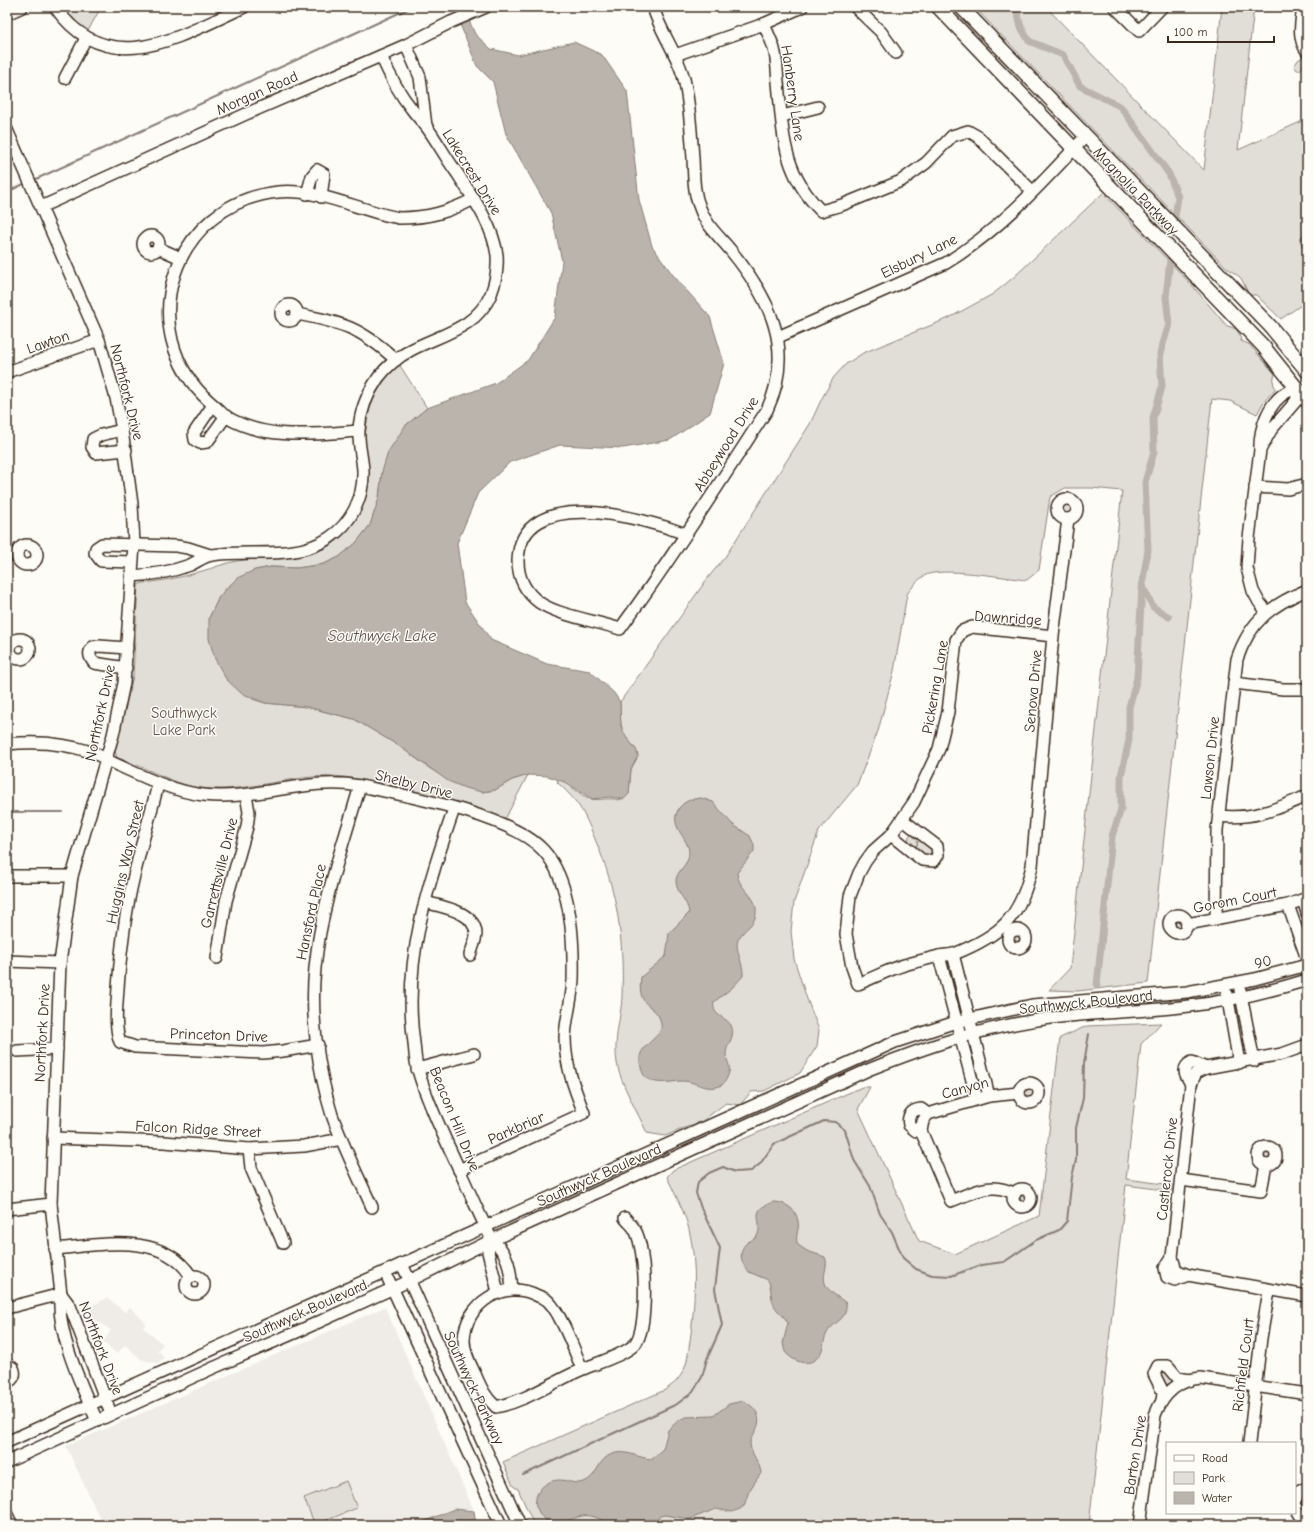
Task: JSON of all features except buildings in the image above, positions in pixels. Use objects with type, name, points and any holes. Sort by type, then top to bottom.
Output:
[{"type":"main road","name":"Magnolia Parkway","points":[[938,7],[1263,346],[1303,385],[1307,401]]},
{"type":"main road","name":"Magnolia Parkway","points":[[961,7],[1085,137],[1270,326],[1307,371]]},
{"type":"main road","points":[[998,69],[1009,57]]},
{"type":"street","points":[[7,14],[22,7]]},
{"type":"street","points":[[55,7],[62,17],[86,38],[108,45],[129,48],[164,43],[244,7]]},
{"type":"street","name":"Morgan Road","points":[[41,207],[246,114],[406,45],[451,22],[486,7]]},
{"type":"street","name":"Abbeywood Drive","points":[[653,7],[657,20],[675,55],[684,79],[689,116],[694,187],[700,209],[706,221],[745,268],[761,292],[778,336],[779,373],[773,397],[767,410],[686,534],[620,629],[551,608],[539,602],[530,594],[523,584],[518,572],[518,559],[523,540],[527,532],[546,518],[555,514],[576,512],[653,522],[686,534]]},
{"type":"street","points":[[675,55],[764,24],[802,7]]},
{"type":"street","points":[[855,7],[881,32],[896,53]]},
{"type":"street","points":[[1115,7],[1139,31],[1162,7]]},
{"type":"street","points":[[1303,7],[1300,32],[1303,46],[1307,51]]},
{"type":"street","name":"Hanberry Lane","points":[[764,24],[775,50],[782,116],[782,131],[792,167],[797,180],[810,199],[822,211],[842,206],[901,180],[922,166],[952,136],[968,131],[982,140],[1032,191]]},
{"type":"street","points":[[65,78],[86,38]]},
{"type":"street","name":"Lakecrest Drive","points":[[406,45],[420,78],[426,126]]},
{"type":"street","name":"Lakecrest Drive","points":[[132,562],[102,561],[95,554],[98,545],[176,546],[210,555],[294,551],[320,544],[337,532],[353,514],[361,494],[363,469],[358,431],[361,412],[368,392],[386,368],[396,360],[411,350],[466,325],[483,308],[489,298],[496,282],[497,254],[494,240],[474,198],[426,126],[399,92],[381,56]]},
{"type":"street","points":[[782,116],[818,107]]},
{"type":"street","name":"Northfork Drive","points":[[7,130],[98,340],[116,398],[126,450],[132,504],[134,545],[126,668],[117,717],[72,876],[60,963],[53,1138],[51,1204],[61,1294],[59,1305],[62,1324],[73,1361],[97,1421]]},
{"type":"street","name":"Elsbury Lane","points":[[778,336],[946,263],[978,241],[1032,191],[1085,137]]},
{"type":"street","points":[[307,194],[312,176],[317,170],[324,174],[321,197]]},
{"type":"street","points":[[358,431],[288,434],[253,427],[226,416],[199,392],[186,376],[171,337],[168,314],[171,287],[182,258],[200,231],[224,211],[259,195],[295,191],[384,215],[414,218],[440,214],[474,198]]},
{"type":"street","points":[[158,248],[182,258]]},
{"type":"street","points":[[297,314],[336,321],[350,327],[367,335],[396,360]]},
{"type":"street","name":"Lawton","points":[[7,372],[98,340]]},
{"type":"street","points":[[1267,612],[1253,591],[1247,568],[1260,438],[1263,425],[1276,401],[1287,391],[1303,385]]},
{"type":"street","points":[[212,404],[194,433],[195,440],[200,443],[207,442],[226,416]]},
{"type":"street","points":[[122,430],[101,435],[93,439],[92,447],[96,453],[101,454],[126,450]]},
{"type":"street","points":[[1255,487],[1288,489],[1307,484]]},
{"type":"street","name":"Senova Drive","points":[[953,954],[1006,930],[1021,903],[1027,888],[1032,866],[1053,636],[1068,519]]},
{"type":"street","name":"Lakecrest Drive","points":[[131,576],[173,571],[210,555]]},
{"type":"street","name":"Lawson Drive","points":[[1216,919],[1216,875],[1219,816],[1237,659],[1248,632],[1267,612],[1285,599],[1307,590]]},
{"type":"street","name":"Dawnridge","points":[[962,631],[972,627],[1053,636]]},
{"type":"street","name":"Pickering Lane","points":[[939,956],[903,966],[858,984],[852,967],[846,934],[846,921],[850,896],[865,862],[873,851],[891,835],[903,820],[926,780],[943,737],[948,712],[956,640],[962,631]]},
{"type":"street","points":[[126,668],[94,663],[90,657],[90,653],[93,647],[99,646],[127,648]]},
{"type":"street","points":[[1234,683],[1284,689],[1307,688]]},
{"type":"street","name":"Shelby Drive","points":[[7,744],[40,742],[63,745],[92,752],[158,784],[202,795],[224,797],[246,795],[319,783],[346,783],[454,809],[502,823],[524,834],[543,850],[558,876],[568,907],[574,948],[572,987],[565,1037],[566,1052],[572,1080],[584,1113]]},
{"type":"street","name":"Huggins Way Street","points":[[120,1042],[116,1022],[126,916],[136,864],[158,784]]},
{"type":"street","name":"Hansford Place","points":[[360,786],[328,897],[316,953],[314,1008],[320,1067],[326,1092],[342,1139],[372,1207]]},
{"type":"street","name":"Garrettsville Drive","points":[[217,958],[226,901],[247,827],[249,812],[246,795]]},
{"type":"street","points":[[1219,816],[1250,817],[1274,810],[1307,796]]},
{"type":"street","name":"Beacon Hill Drive","points":[[454,809],[440,848],[415,939],[410,978],[410,1017],[417,1069],[432,1108],[485,1226],[492,1240],[502,1248],[508,1263],[512,1289]]},
{"type":"street","points":[[891,835],[922,860],[934,861],[938,855],[937,846],[903,820]]},
{"type":"street","points":[[7,876],[72,876]]},
{"type":"street","name":"Gorom Court","points":[[1187,924],[1288,905],[1305,899],[1307,914]]},
{"type":"street","points":[[425,902],[462,914],[471,920],[476,934],[470,955]]},
{"type":"street","name":"Gorom Court","points":[[1288,905],[1307,959]]},
{"type":"street","points":[[977,1099],[939,956],[953,954],[989,1096]]},
{"type":"street","points":[[7,961],[60,963]]},
{"type":"street","name":"90","points":[[1225,986],[1307,965]]},
{"type":"street","name":"90","points":[[1228,1000],[1307,980]]},
{"type":"street","points":[[1239,983],[1254,1061]]},
{"type":"street","points":[[1225,986],[1240,1063]]},
{"type":"street","name":"Southwyck Boulevard","points":[[7,1442],[871,1052],[956,1022],[1032,1005],[1187,992],[1225,986]]},
{"type":"street","points":[[1187,992],[1189,1006]]},
{"type":"street","name":"Southwyck Boulevard","points":[[7,1462],[409,1281],[492,1240],[868,1070],[918,1050],[960,1036],[1050,1018],[1189,1006],[1228,1000]]},
{"type":"street","name":"Princeton Drive","points":[[120,1042],[135,1047],[252,1053],[283,1052],[318,1045]]},
{"type":"street","points":[[1201,1071],[1254,1061],[1282,1054],[1307,1045]]},
{"type":"street","points":[[17,1051],[57,1048]]},
{"type":"street","points":[[417,1069],[474,1054]]},
{"type":"street","name":"Castlerock Drive","points":[[1188,1275],[1176,1270],[1172,1256],[1191,1084],[1201,1071],[1192,1062],[1187,1064],[1184,1068],[1184,1074],[1191,1084]]},
{"type":"street","name":"Canyon","points":[[1015,1194],[1005,1188],[993,1187],[951,1201],[924,1122],[977,1099],[989,1096],[1019,1093]]},
{"type":"street","name":"Parkbriar","points":[[459,1170],[584,1113]]},
{"type":"street","points":[[693,1132],[699,1147]]},
{"type":"street","name":"Falcon Ridge Street","points":[[53,1138],[164,1142],[249,1149],[304,1146],[342,1139]]},
{"type":"street","points":[[249,1149],[251,1168],[283,1243]]},
{"type":"street","points":[[1181,1180],[1261,1191],[1266,1165]]},
{"type":"street","points":[[7,1209],[51,1204]]},
{"type":"street","points":[[582,1369],[557,1315],[548,1301],[530,1291],[512,1289],[498,1292],[481,1302],[468,1320],[464,1340],[468,1359],[486,1398],[496,1407],[510,1404],[582,1369],[615,1356],[635,1343],[642,1327],[644,1287],[640,1245],[635,1229],[625,1218]]},
{"type":"street","points":[[492,1240],[488,1252],[498,1292]]},
{"type":"street","points":[[55,1249],[111,1244],[151,1247],[174,1257],[184,1265],[191,1276]]},
{"type":"street","name":"Castlerock Drive","points":[[1172,1256],[1165,1268],[1167,1277],[1175,1280],[1188,1275]]},
{"type":"street","points":[[492,1269],[508,1263]]},
{"type":"street","name":"Southwyck Parkway","points":[[402,1264],[520,1525]]},
{"type":"street","points":[[385,1272],[501,1525]]},
{"type":"street","points":[[1188,1275],[1269,1291],[1307,1296]]},
{"type":"street","name":"Richfield Court","points":[[1249,1442],[1261,1338],[1269,1291]]},
{"type":"street","points":[[7,1308],[61,1294]]},
{"type":"street","name":"Northfork Drive","points":[[61,1294],[70,1306],[104,1399],[111,1414]]},
{"type":"street","points":[[291,1314],[299,1331]]},
{"type":"street","points":[[206,1353],[213,1368]]},
{"type":"street","points":[[7,1364],[13,1368],[15,1374],[12,1380],[7,1382]]},
{"type":"street","points":[[1162,1401],[1163,1392],[1154,1374],[1158,1366],[1168,1366],[1178,1378],[1190,1380],[1213,1379],[1307,1394]]},
{"type":"street","name":"Barton Drive","points":[[1140,1525],[1154,1420],[1162,1401],[1174,1388],[1190,1380]]},
{"type":"street","points":[[454,1423],[470,1416]]},
{"type":"street","points":[[1296,1498],[1300,1491],[1307,1488]]},
{"type":"street","points":[[1296,1508],[1300,1515],[1307,1518]]},
{"type":"shaded area","points":[[107,1298],[125,1312],[130,1307],[146,1323],[143,1328],[163,1344],[157,1352],[160,1352],[164,1358],[158,1363],[142,1360],[125,1345],[117,1354],[103,1342],[111,1330],[91,1318],[89,1313],[94,1304]]},
{"type":"shaded area","points":[[385,1307],[474,1511],[454,1509],[416,1525],[103,1525],[66,1446]]},
{"type":"green space","points":[[62,7],[101,7],[88,31],[66,14]]},
{"type":"green space","points":[[974,7],[1046,7],[1204,170],[1222,7],[1254,7],[1238,150],[1307,119],[1307,301],[1281,319],[1256,295],[1249,295],[1241,278],[1226,267]]},
{"type":"green space","points":[[1303,57],[1307,60],[1300,70],[1297,70],[1294,66],[1298,60]]},
{"type":"green space","points":[[1103,193],[1190,283],[1227,326],[1237,330],[1241,341],[1249,344],[1275,374],[1273,381],[1275,389],[1263,403],[1257,414],[1230,401],[1212,399],[1148,983],[1078,991],[1049,990],[1070,968],[1122,491],[1091,488],[1065,488],[1050,497],[1039,570],[1027,580],[958,572],[932,573],[921,578],[907,594],[894,671],[878,731],[857,785],[819,831],[794,902],[791,931],[794,959],[819,1030],[817,1046],[800,1073],[764,1091],[751,1092],[740,1105],[726,1103],[702,1121],[665,1136],[647,1133],[625,1089],[617,1063],[616,1046],[622,997],[622,955],[618,916],[614,897],[603,859],[587,820],[576,802],[557,782],[559,779],[582,795],[597,800],[619,800],[629,794],[631,769],[638,756],[635,748],[626,737],[622,729],[620,720],[620,702],[707,579],[725,557],[810,424],[834,377],[846,364],[863,353],[949,318],[993,294],[1014,277]]},
{"type":"green space","name":"Southwyck Lake Park","points":[[399,364],[427,408],[405,426],[382,472],[379,498],[370,525],[356,543],[339,557],[324,564],[297,568],[271,567],[255,570],[227,587],[219,597],[209,618],[252,699],[265,703],[306,707],[354,719],[399,746],[432,770],[482,792],[495,790],[512,780],[528,775],[505,819],[405,789],[365,780],[328,776],[296,779],[230,789],[201,788],[176,782],[117,758],[115,751],[133,676],[138,585],[180,577],[237,561],[302,555],[331,545],[343,535],[358,515],[366,493],[365,445],[367,419],[370,408],[381,386]]},
{"type":"green space","points":[[1069,501],[1075,504],[1078,510],[1075,516],[1069,519],[1063,516],[1060,510],[1063,504]]},
{"type":"green space","points":[[913,832],[933,850],[930,854],[925,856],[916,849],[918,841],[915,849],[908,842],[909,836]]},
{"type":"green space","points":[[1180,913],[1186,916],[1189,922],[1186,928],[1180,931],[1174,928],[1171,922],[1174,916]]},
{"type":"green space","points":[[1016,930],[1022,933],[1025,939],[1022,945],[1016,948],[1010,945],[1007,939],[1010,933]]},
{"type":"green space","points":[[1161,1023],[1141,1044],[1126,1179],[1172,1185],[1171,1191],[1126,1185],[1089,1525],[534,1525],[518,1489],[513,1486],[503,1462],[665,1390],[679,1378],[686,1366],[693,1312],[694,1266],[693,1251],[687,1222],[667,1177],[673,1170],[862,1087],[870,1087],[858,1109],[919,1241],[955,1254],[1039,1216],[1060,1038],[1087,1026]]},
{"type":"green space","points":[[1030,1084],[1036,1087],[1039,1093],[1036,1099],[1030,1102],[1024,1099],[1021,1093],[1024,1087]]},
{"type":"green space","points":[[1267,1146],[1273,1149],[1276,1155],[1273,1161],[1267,1164],[1261,1161],[1258,1155],[1261,1149]]},
{"type":"green space","points":[[1024,1188],[1030,1191],[1033,1197],[1030,1203],[1024,1206],[1018,1203],[1015,1197],[1018,1191]]},
{"type":"green space","points":[[1163,1368],[1173,1381],[1168,1385],[1165,1385],[1157,1373]]},
{"type":"green space","points":[[346,1481],[357,1508],[315,1525],[304,1498]]},
{"type":"green space","points":[[1307,1492],[1307,1514],[1302,1511],[1302,1496]]},
{"type":"water","name":"Southwyck Lake","points":[[453,7],[463,7],[475,34],[491,49],[518,55],[574,42],[602,55],[627,91],[639,200],[652,246],[673,275],[710,317],[724,363],[710,413],[670,440],[623,448],[560,445],[510,462],[478,493],[457,543],[465,602],[491,640],[547,664],[590,671],[614,693],[620,702],[621,726],[626,737],[636,749],[638,756],[631,769],[629,794],[624,799],[609,797],[592,799],[567,783],[548,776],[528,775],[512,780],[495,790],[482,792],[465,788],[448,781],[399,746],[354,719],[307,707],[265,703],[241,693],[226,679],[215,659],[209,639],[209,618],[219,597],[237,578],[255,570],[271,567],[297,568],[324,564],[339,557],[356,543],[370,525],[379,498],[382,472],[388,452],[405,426],[427,408],[496,383],[528,360],[555,317],[562,261],[551,213],[506,134],[493,82],[477,66]]},
{"type":"water","points":[[1307,229],[1307,254],[1303,250],[1300,239]]},
{"type":"water","points":[[701,798],[713,802],[732,824],[750,836],[754,845],[754,851],[737,873],[740,883],[753,899],[756,908],[756,914],[753,922],[737,943],[743,976],[733,987],[714,1002],[715,1011],[728,1021],[733,1032],[726,1051],[729,1074],[722,1085],[717,1087],[707,1087],[683,1081],[662,1083],[654,1081],[648,1079],[644,1075],[640,1062],[642,1050],[659,1033],[661,1029],[659,1017],[656,1012],[644,1001],[642,996],[640,988],[641,977],[666,956],[669,933],[689,913],[687,905],[678,890],[676,882],[678,874],[689,857],[689,852],[686,842],[677,827],[676,816],[680,807],[685,803]]},
{"type":"water","points":[[773,1202],[781,1203],[789,1207],[795,1213],[798,1224],[798,1245],[807,1251],[825,1257],[826,1264],[824,1280],[826,1286],[831,1292],[846,1303],[846,1309],[843,1317],[827,1333],[819,1356],[810,1362],[799,1362],[785,1352],[783,1343],[788,1323],[774,1305],[768,1280],[749,1272],[746,1269],[741,1257],[742,1249],[758,1234],[759,1212],[765,1205]]},
{"type":"water","points":[[743,1401],[757,1412],[758,1416],[758,1425],[751,1438],[750,1444],[761,1473],[749,1491],[744,1506],[740,1509],[732,1512],[716,1509],[690,1519],[665,1515],[660,1516],[654,1525],[608,1525],[598,1518],[590,1516],[582,1516],[560,1523],[553,1523],[546,1521],[539,1512],[536,1506],[536,1496],[545,1485],[550,1482],[563,1480],[579,1483],[586,1481],[593,1475],[604,1459],[612,1454],[627,1453],[651,1459],[663,1449],[668,1430],[679,1420],[686,1417],[713,1416],[729,1404]]},
{"type":"water","points":[[454,1509],[474,1511],[476,1525],[416,1525]]},
{"type":"waterway","points":[[34,180],[412,7]]},
{"type":"waterway","points":[[1016,7],[1021,27],[1029,41],[1063,55],[1080,86],[1121,107],[1169,174],[1178,197],[1175,217]]},
{"type":"waterway","points":[[7,192],[26,183]]},
{"type":"waterway","points":[[1097,985],[1112,836],[1121,809],[1121,776],[1129,740],[1129,707],[1137,678],[1142,585],[1148,550],[1145,482],[1154,452],[1153,418],[1162,387],[1160,354],[1169,324],[1166,297],[1170,260]]},
{"type":"waterway","points":[[1142,585],[1153,607],[1169,617]]},
{"type":"waterway","points":[[7,812],[63,812]]},
{"type":"waterway","points":[[523,1475],[677,1404],[693,1392],[702,1377],[707,1359],[722,1325],[715,1289],[720,1248],[701,1208],[696,1193],[698,1182],[709,1173],[723,1167],[735,1172],[751,1171],[760,1164],[774,1144],[824,1121],[835,1122],[845,1130],[854,1160],[870,1186],[880,1214],[892,1232],[903,1258],[916,1269],[932,1275],[951,1276],[981,1265],[1004,1262],[1036,1240],[1059,1230],[1067,1221],[1072,1177],[1076,1160],[1076,1128],[1083,1098],[1084,1063],[1089,1034]]}]
